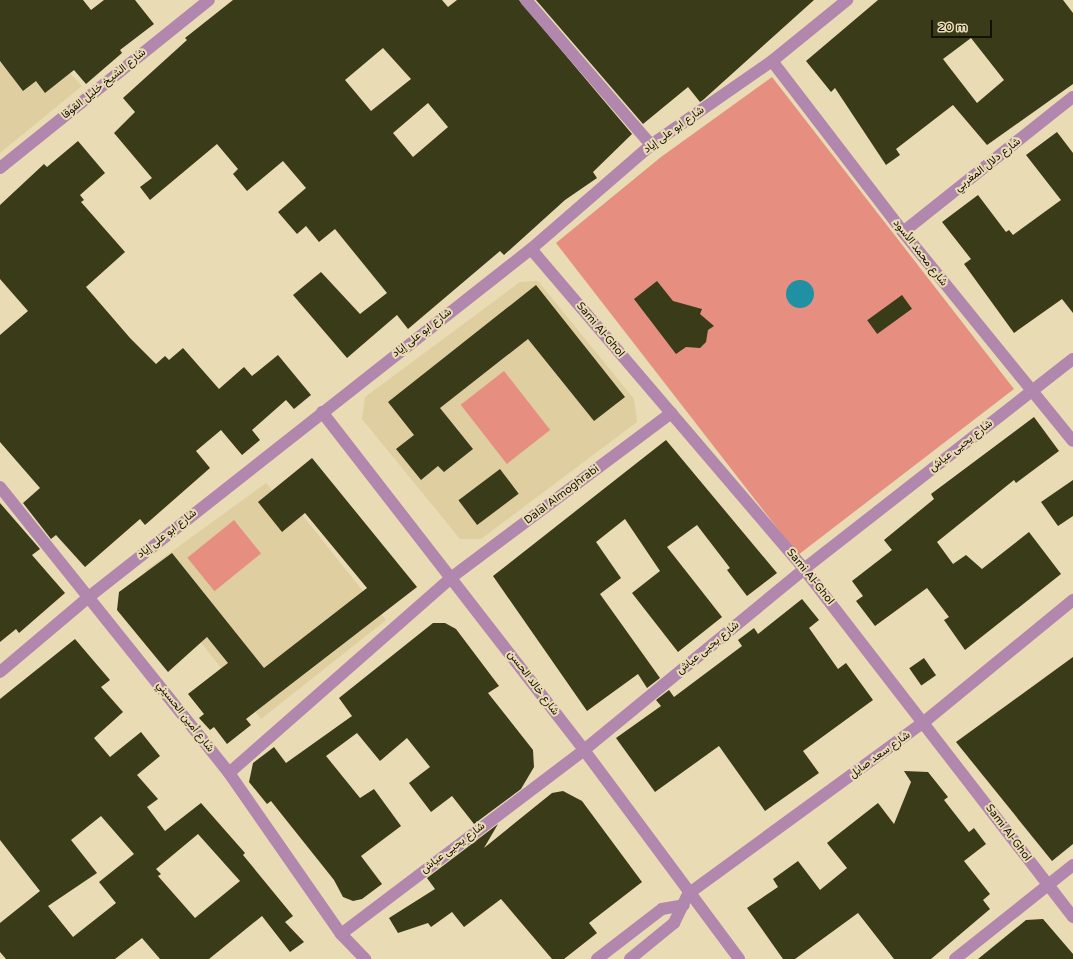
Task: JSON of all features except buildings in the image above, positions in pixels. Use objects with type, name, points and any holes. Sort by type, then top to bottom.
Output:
[{"type":"street","name":"شارع الشيخ خليل القوقا","points":[[0,168],[209,0]]},
{"type":"street","points":[[526,0],[651,145]]},
{"type":"street","name":"شارع ابو على إياد","points":[[0,672],[90,596],[531,249],[651,145],[772,61],[847,0]]},
{"type":"street","name":"شارع محمد الأسود","points":[[772,61],[903,232],[1030,392],[1073,441]]},
{"type":"street","name":"شارع دلال المغربي","points":[[903,232],[1073,98]]},
{"type":"street","name":"Sami Al-Ghol","points":[[531,249],[804,569],[924,722],[1073,917]]},
{"type":"street","name":"شارع يحيى عياش","points":[[340,934],[584,750],[804,569],[1073,359]]},
{"type":"street","name":"شارع خالد الحسن","points":[[322,412],[452,577],[584,750],[686,899],[739,959]]},
{"type":"street","name":"Dalal Almoghrabi","points":[[229,773],[452,577],[671,413]]},
{"type":"street","name":"شارع أمين الحسيني","points":[[0,487],[90,596],[229,773],[340,934],[360,958]]},
{"type":"street","name":"شارع سعد صايل","points":[[597,959],[662,909],[686,899],[924,722],[1073,600]]},
{"type":"street","points":[[955,959],[1073,865]]},
{"type":"street","name":"شارع سعد صايل","points":[[630,959],[674,923],[686,899]]},
{"type":"shaded area","points":[[0,0],[82,86],[0,153]]},
{"type":"shaded area","points":[[772,77],[1014,389],[798,555],[556,243],[661,157]]},
{"type":"shaded area","points":[[538,281],[634,399],[637,422],[481,539],[460,539],[362,419],[365,397],[520,282]]},
{"type":"shaded area","points":[[504,371],[550,430],[507,464],[461,405]]},
{"type":"shaded area","points":[[266,483],[274,492],[280,487],[386,620],[261,719],[145,571]]},
{"type":"shaded area","points":[[234,520],[261,553],[214,591],[187,558]]},
{"type":"water","points":[[800,280],[810,284],[814,294],[810,304],[800,308],[790,304],[786,294],[790,284]]}]
